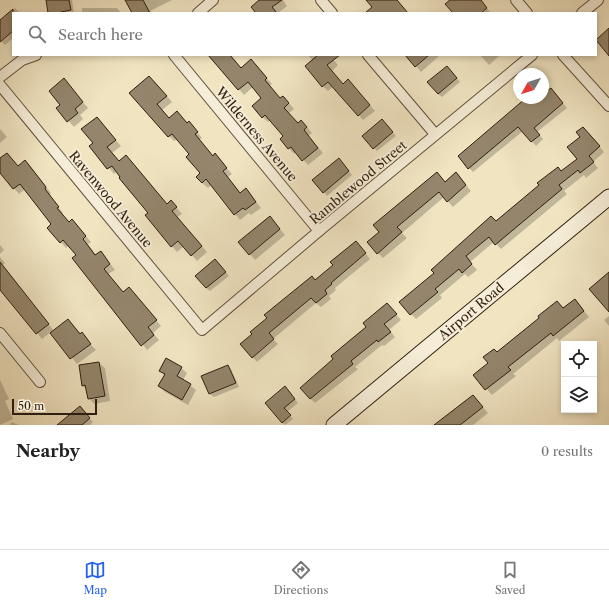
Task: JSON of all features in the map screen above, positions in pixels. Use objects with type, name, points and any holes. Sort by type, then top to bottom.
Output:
[{"type":"main road","name":"Airport Road","points":[[334,425],[609,197]]},
{"type":"street","points":[[199,12],[214,0]]},
{"type":"street","points":[[320,0],[331,12]]},
{"type":"street","points":[[516,0],[526,12]]},
{"type":"street","points":[[583,12],[598,0]]},
{"type":"street","points":[[0,77],[22,60],[33,56]]},
{"type":"street","name":"Wilderness Avenue","points":[[175,56],[319,230]]},
{"type":"street","points":[[369,56],[435,134]]},
{"type":"street","name":"Ramblewood Street","points":[[202,330],[319,230],[531,56]]},
{"type":"street","points":[[564,56],[609,106]]},
{"type":"street","name":"Ravenwood Avenue","points":[[0,85],[202,330]]},
{"type":"street","points":[[0,333],[40,382]]},
{"type":"building","points":[[46,0],[69,0],[71,10],[48,12]]},
{"type":"building","points":[[125,0],[143,0],[149,12],[131,12]]},
{"type":"building","points":[[259,0],[282,0],[272,7],[276,12],[255,12],[251,7]]},
{"type":"building","points":[[366,0],[397,0],[407,12],[366,12],[372,7]]},
{"type":"building","points":[[450,0],[481,0],[487,8],[482,12],[452,12],[445,4]]},
{"type":"building","points":[[13,9],[12,32],[0,42],[0,20]]},
{"type":"building","points":[[609,28],[609,56],[597,41],[597,39]]},
{"type":"building","points":[[209,56],[231,56],[241,68],[251,59],[267,78],[265,80],[280,98],[283,96],[289,103],[284,108],[298,123],[301,120],[307,127],[304,130],[318,148],[302,161],[291,147],[288,149],[280,139],[283,136],[265,115],[262,118],[252,106],[261,98],[248,82],[238,90]]},
{"type":"building","points":[[317,56],[339,56],[327,65],[343,84],[348,79],[370,105],[358,116],[328,82],[322,87],[305,66]]},
{"type":"building","points":[[406,56],[428,56],[415,67]]},
{"type":"building","points":[[447,66],[457,78],[438,94],[427,82]]},
{"type":"building","points":[[149,76],[167,96],[157,104],[169,118],[177,111],[187,123],[189,121],[198,132],[195,134],[213,156],[215,153],[227,168],[223,171],[240,193],[246,188],[256,202],[245,210],[243,208],[234,215],[206,179],[202,183],[196,177],[200,173],[186,157],[189,154],[172,134],[168,137],[129,93]]},
{"type":"building","points":[[64,78],[83,102],[75,109],[78,113],[67,122],[56,108],[60,105],[49,91]]},
{"type":"building","points":[[551,88],[563,103],[534,128],[540,135],[531,142],[518,127],[468,169],[458,156],[519,104],[549,104],[549,90]]},
{"type":"building","points":[[97,117],[116,140],[107,147],[119,161],[126,155],[167,204],[171,200],[177,207],[172,211],[202,246],[191,256],[178,241],[171,247],[145,215],[148,213],[119,178],[120,177],[112,166],[107,169],[89,146],[93,143],[81,129]]},
{"type":"building","points":[[382,119],[393,132],[373,149],[362,136]]},
{"type":"building","points":[[583,127],[600,146],[589,156],[594,162],[580,173],[578,170],[559,185],[562,189],[495,245],[489,237],[466,256],[472,264],[462,273],[459,269],[435,289],[438,292],[410,315],[399,302],[434,273],[431,270],[491,216],[496,221],[539,185],[537,183],[558,167],[561,171],[577,159],[567,147],[580,137],[576,132]]},
{"type":"building","points":[[7,153],[18,166],[25,160],[46,187],[45,189],[59,207],[57,208],[69,222],[72,219],[86,236],[83,239],[95,255],[101,251],[110,264],[104,269],[123,292],[129,287],[157,320],[148,327],[154,335],[141,346],[72,258],[76,255],[63,240],[60,243],[47,228],[51,224],[20,184],[13,189],[0,173],[0,158]]},
{"type":"building","points":[[339,158],[349,171],[323,193],[312,180]]},
{"type":"building","points":[[437,172],[445,182],[456,172],[466,185],[447,202],[439,192],[397,227],[402,232],[377,254],[367,242],[379,232],[373,225]]},
{"type":"building","points":[[270,216],[280,229],[249,255],[238,242]]},
{"type":"building","points":[[356,241],[366,253],[331,283],[332,284],[325,290],[327,294],[316,303],[311,298],[269,333],[274,339],[252,358],[240,344],[252,334],[250,332],[267,318],[264,315],[312,276],[315,280],[333,265],[330,262]]},
{"type":"building","points":[[215,259],[226,272],[206,288],[195,276]]},
{"type":"building","points":[[0,262],[49,324],[36,334],[0,290]]},
{"type":"building","points":[[609,272],[609,312],[589,289]]},
{"type":"building","points":[[575,299],[584,311],[553,336],[551,333],[508,367],[511,370],[485,390],[473,375],[488,363],[483,357],[494,349],[497,352],[539,318],[538,316],[557,301],[563,308]]},
{"type":"building","points":[[387,303],[397,314],[384,324],[391,332],[378,342],[377,340],[351,361],[353,364],[310,399],[300,388],[333,359],[331,356],[366,327],[363,323]]},
{"type":"building","points":[[68,319],[80,334],[82,332],[91,344],[70,359],[50,333]]},
{"type":"building","points":[[166,358],[182,367],[177,376],[191,384],[182,400],[158,386],[165,374],[159,371]]},
{"type":"building","points":[[99,362],[105,396],[88,399],[85,385],[82,386],[79,365]]},
{"type":"building","points":[[228,365],[236,383],[209,394],[201,376]]},
{"type":"building","points":[[285,386],[295,399],[284,408],[291,415],[282,423],[265,403]]},
{"type":"building","points":[[473,395],[483,407],[460,425],[434,425]]},
{"type":"building","points":[[80,406],[90,418],[82,425],[57,425]]}]
